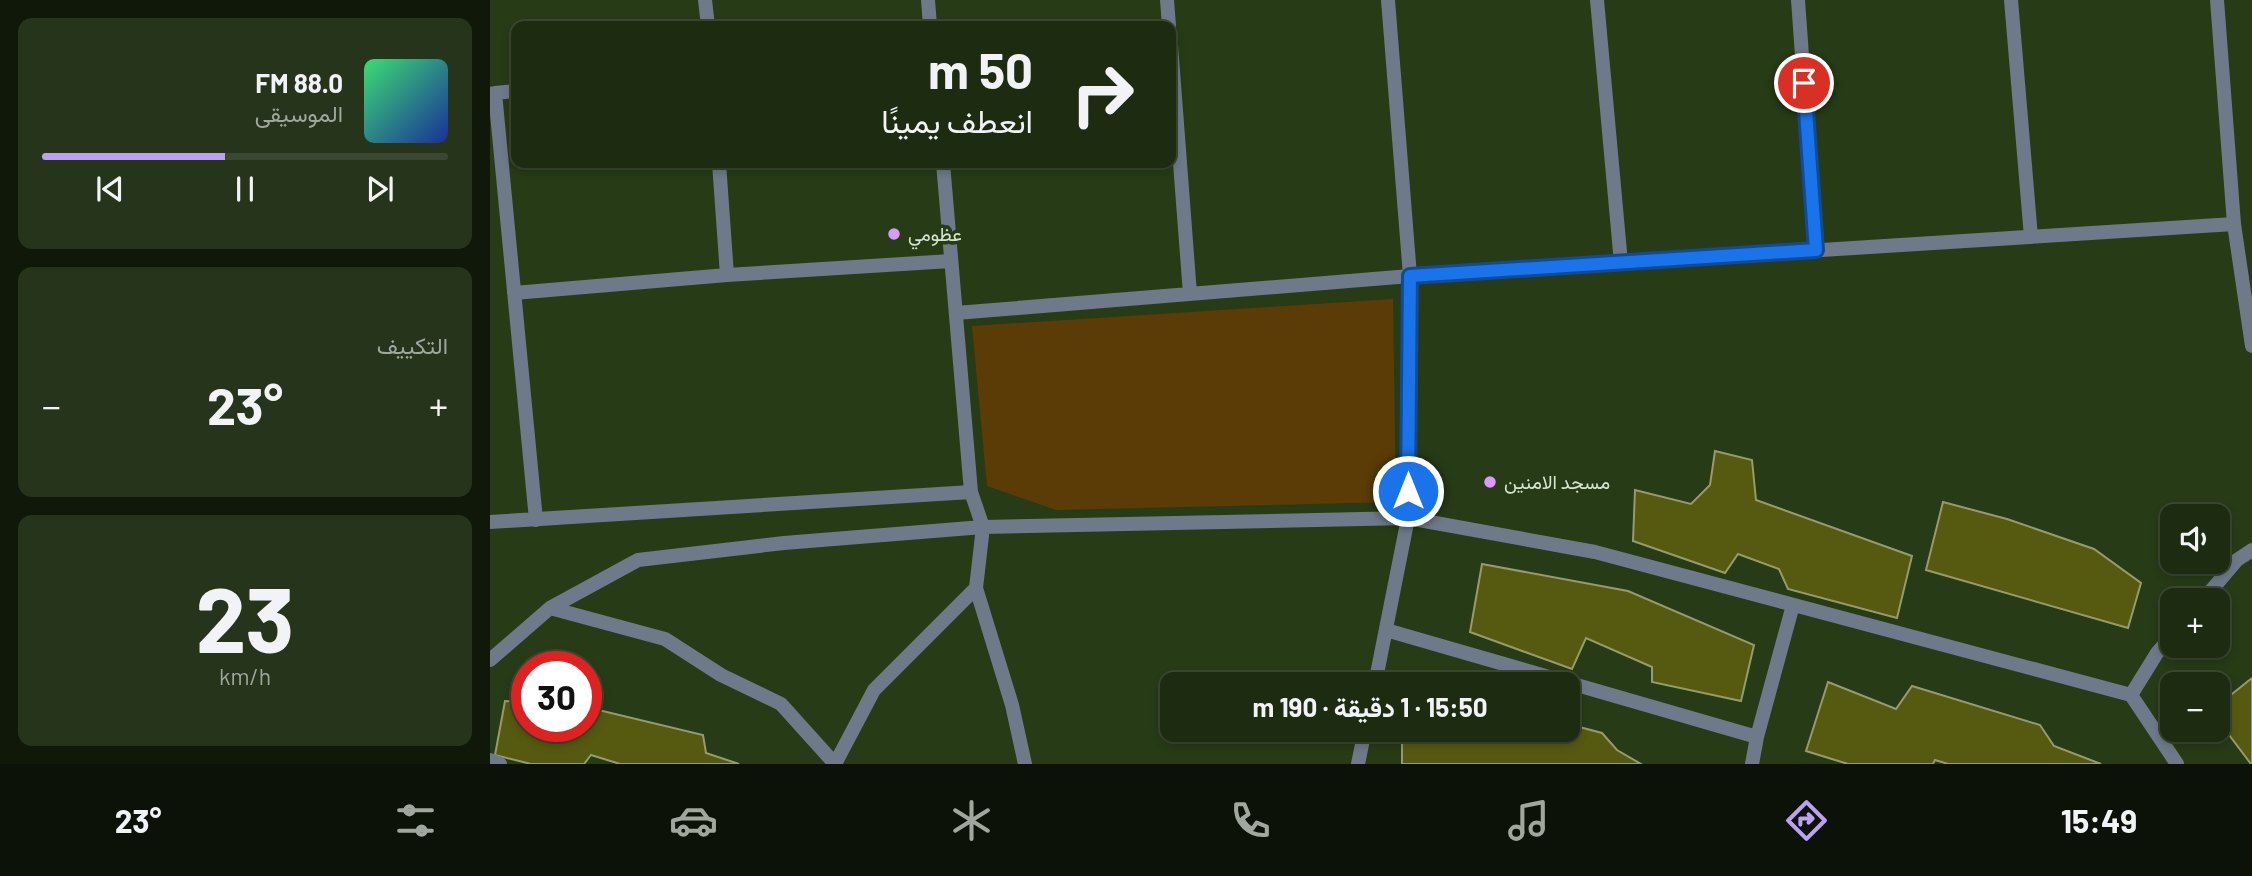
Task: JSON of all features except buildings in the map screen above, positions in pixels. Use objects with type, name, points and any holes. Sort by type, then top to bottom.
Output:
[{"type":"street","points":[[705,0],[707,21]]},
{"type":"street","points":[[928,0],[930,21]]},
{"type":"street","points":[[1167,0],[1169,21]]},
{"type":"street","points":[[1377,672],[1408,518],[1410,276],[1388,0]]},
{"type":"street","points":[[1597,0],[1621,263]]},
{"type":"street","points":[[1798,0],[1816,250]]},
{"type":"street","points":[[2011,0],[2031,237]]},
{"type":"street","points":[[2217,0],[2234,224],[2252,346]]},
{"type":"street","points":[[511,92],[492,94],[536,520]]},
{"type":"street","points":[[1176,107],[1191,294]]},
{"type":"street","points":[[719,168],[727,275]]},
{"type":"street","points":[[943,168],[971,492],[983,527],[976,588],[1012,705],[1025,764]]},
{"type":"street","points":[[956,313],[1410,276],[2234,224]]},
{"type":"street","points":[[514,293],[727,275],[951,261]]},
{"type":"street","points":[[490,522],[971,492]]},
{"type":"street","points":[[490,660],[550,608],[638,560],[785,543],[983,527],[1408,518],[1595,552],[2131,695],[2177,764]]},
{"type":"street","points":[[2213,588],[2237,560],[2252,550]]},
{"type":"street","points":[[550,608],[665,639],[721,675],[781,704],[835,764],[874,690],[976,588]]},
{"type":"street","points":[[1752,764],[1793,605]]},
{"type":"street","points":[[1386,630],[1757,737]]},
{"type":"street","points":[[2131,695],[2160,650]]},
{"type":"street","points":[[1358,764],[1363,742]]},
{"type":"street","points":[[490,760],[500,764]]},
{"type":"shaded area","points":[[1393,299],[1396,502],[1056,510],[987,486],[972,326]]},
{"type":"place","name":"عظومي","points":[[894,234]]},
{"type":"place","name":"مسجد الامنين","points":[[1490,482]]},
{"type":"route","points":[[1408,491],[1410,276],[1816,250],[1804,83]]}]
